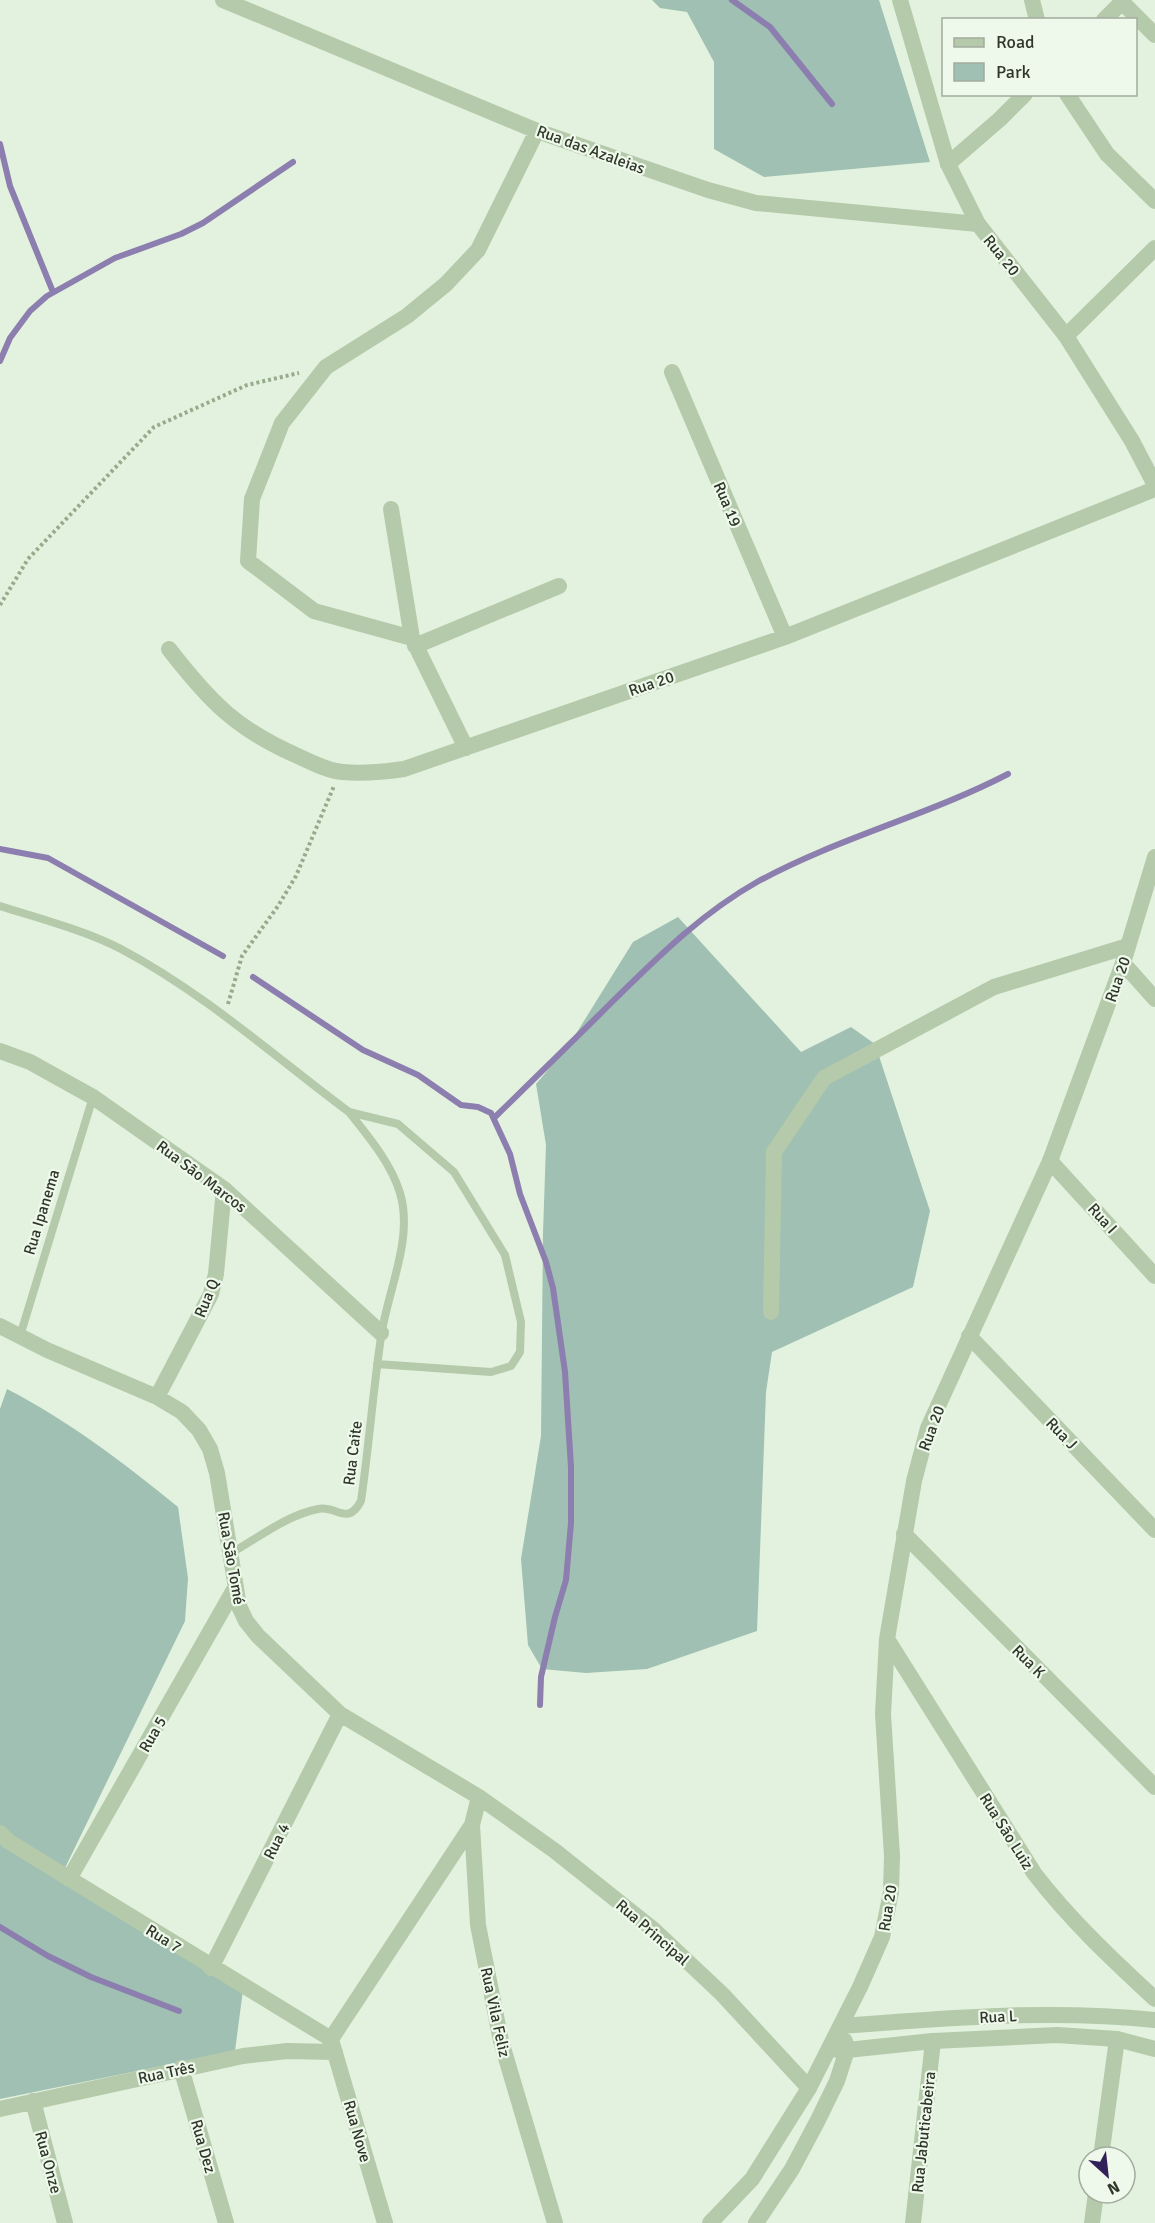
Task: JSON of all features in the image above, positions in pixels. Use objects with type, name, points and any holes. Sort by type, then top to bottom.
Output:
[{"type":"street","name":"Rua das Azaleias","points":[[223,0],[537,131],[708,190],[756,203],[978,224]]},
{"type":"street","name":"Rua 20","points":[[169,649],[192,680],[221,710],[248,731],[279,748],[340,772],[371,773],[404,769],[785,637],[1155,487],[1132,441],[1066,336],[978,224],[948,164],[900,0]]},
{"type":"street","points":[[1032,0],[1036,18]]},
{"type":"street","points":[[1106,18],[1123,1],[1155,35]]},
{"type":"street","points":[[948,164],[1023,96]]},
{"type":"street","points":[[1068,96],[1107,154],[1155,201]]},
{"type":"street","points":[[537,131],[478,250],[446,284],[407,316],[326,367],[282,423],[252,499],[248,561],[314,611],[413,642],[559,586]]},
{"type":"street","points":[[1066,336],[1155,248]]},
{"type":"street","name":"Rua 19","points":[[672,372],[785,637]]},
{"type":"street","points":[[391,509],[413,642],[466,748]]},
{"type":"street","name":"Rua 20","points":[[710,2223],[731,2204],[752,2179],[808,2088],[841,2026],[882,1937],[891,1892],[892,1844],[883,1714],[887,1639],[914,1481],[928,1428],[1050,1161],[1123,963],[1155,857]]},
{"type":"street","points":[[771,1312],[774,1152],[824,1078],[994,987],[1128,946]]},
{"type":"street","points":[[1123,963],[1155,999]]},
{"type":"street","name":"Rua São Marcos","points":[[0,1051],[30,1062],[93,1097],[224,1189],[381,1333]]},
{"type":"street","name":"Rua I","points":[[1050,1161],[1155,1276]]},
{"type":"street","name":"Rua Q","points":[[157,1397],[211,1294],[216,1274],[224,1189]]},
{"type":"street","name":"Rua São Tomé","points":[[0,1326],[157,1397],[182,1412],[199,1430],[210,1449],[217,1473],[235,1588],[239,1606],[246,1621],[258,1636],[340,1714],[479,1797]]},
{"type":"street","name":"Rua J","points":[[969,1336],[1155,1530]]},
{"type":"street","name":"Rua K","points":[[904,1534],[1155,1787]]},
{"type":"street","name":"Rua 5","points":[[69,1879],[235,1588]]},
{"type":"street","name":"Rua São Luiz","points":[[887,1639],[1034,1874],[1090,1939],[1155,1999]]},
{"type":"street","name":"Rua 4","points":[[211,1968],[340,1714]]},
{"type":"street","name":"Rua Vila Feliz","points":[[479,1797],[472,1825],[478,1925],[501,2042],[555,2223]]},
{"type":"street","name":"Rua Principal","points":[[479,1797],[555,1851],[654,1930],[722,1994],[808,2088]]},
{"type":"street","points":[[333,2046],[472,1825]]},
{"type":"street","name":"Rua 7","points":[[0,1833],[8,1841],[333,2046]]},
{"type":"street","name":"Rua L","points":[[841,2026],[1029,2015],[1116,2016],[1155,2020]]},
{"type":"street","points":[[756,2223],[792,2169],[837,2081],[847,2050],[841,2026]]},
{"type":"street","points":[[829,2049],[847,2050],[933,2041],[1057,2035],[1116,2040],[1155,2049]]},
{"type":"street","points":[[1103,2145],[1116,2040]]},
{"type":"street","name":"Rua Jabuticabeira","points":[[913,2223],[933,2041]]},
{"type":"street","name":"Rua Três","points":[[0,2109],[243,2056],[333,2046]]},
{"type":"street","name":"Rua Nove","points":[[333,2046],[385,2223]]},
{"type":"street","name":"Rua Dez","points":[[181,2068],[226,2223]]},
{"type":"street","name":"Rua Onze","points":[[33,2101],[65,2223]]},
{"type":"street","points":[[1092,2223],[1094,2205]]},
{"type":"lane","points":[[0,906],[119,948],[183,985],[349,1112],[398,1124],[454,1172],[505,1255],[521,1322],[520,1352],[512,1366],[491,1372],[377,1364]]},
{"type":"lane","name":"Rua Ipanema","points":[[20,1336],[93,1097]]},
{"type":"lane","name":"Rua Caite","points":[[231,1553],[307,1512],[325,1508],[345,1514],[351,1513],[357,1509],[362,1494],[381,1333],[402,1253],[403,1213],[401,1194],[393,1173],[349,1112]]},
{"type":"path","points":[[0,605],[28,559],[154,427],[247,385],[326,367]]},
{"type":"path","points":[[224,1015],[242,956],[278,906],[296,876],[340,772]]},
{"type":"green space","points":[[652,0],[879,0],[930,162],[764,177],[714,149],[714,62],[687,12],[660,8]]},
{"type":"green space","points":[[678,917],[801,1052],[851,1027],[875,1044],[930,1211],[913,1287],[772,1352],[766,1392],[757,1631],[647,1669],[586,1673],[542,1669],[528,1645],[521,1559],[541,1436],[546,1145],[536,1084],[569,1045],[633,942]]},
{"type":"green space","points":[[7,1389],[30,1401],[96,1444],[178,1507],[188,1578],[185,1621],[65,1868],[243,1990],[235,2051],[0,2099],[0,1409]]},
{"type":"waterway","points":[[732,0],[770,27],[832,104]]},
{"type":"waterway","points":[[0,144],[10,186],[53,292]]},
{"type":"waterway","points":[[0,361],[10,338],[30,311],[47,296],[115,258],[181,234],[203,223],[293,162]]},
{"type":"waterway","points":[[494,1118],[665,952],[699,921],[737,894],[787,866],[946,802],[1008,774]]},
{"type":"waterway","points":[[0,849],[48,858],[223,956]]},
{"type":"waterway","points":[[253,977],[363,1050],[418,1075],[461,1105],[478,1107],[491,1113],[510,1154],[520,1194],[546,1262],[553,1288],[565,1372],[571,1467],[571,1523],[566,1580],[541,1677],[540,1705]]},
{"type":"waterway","points":[[0,1927],[48,1956],[91,1977],[179,2011]]}]
